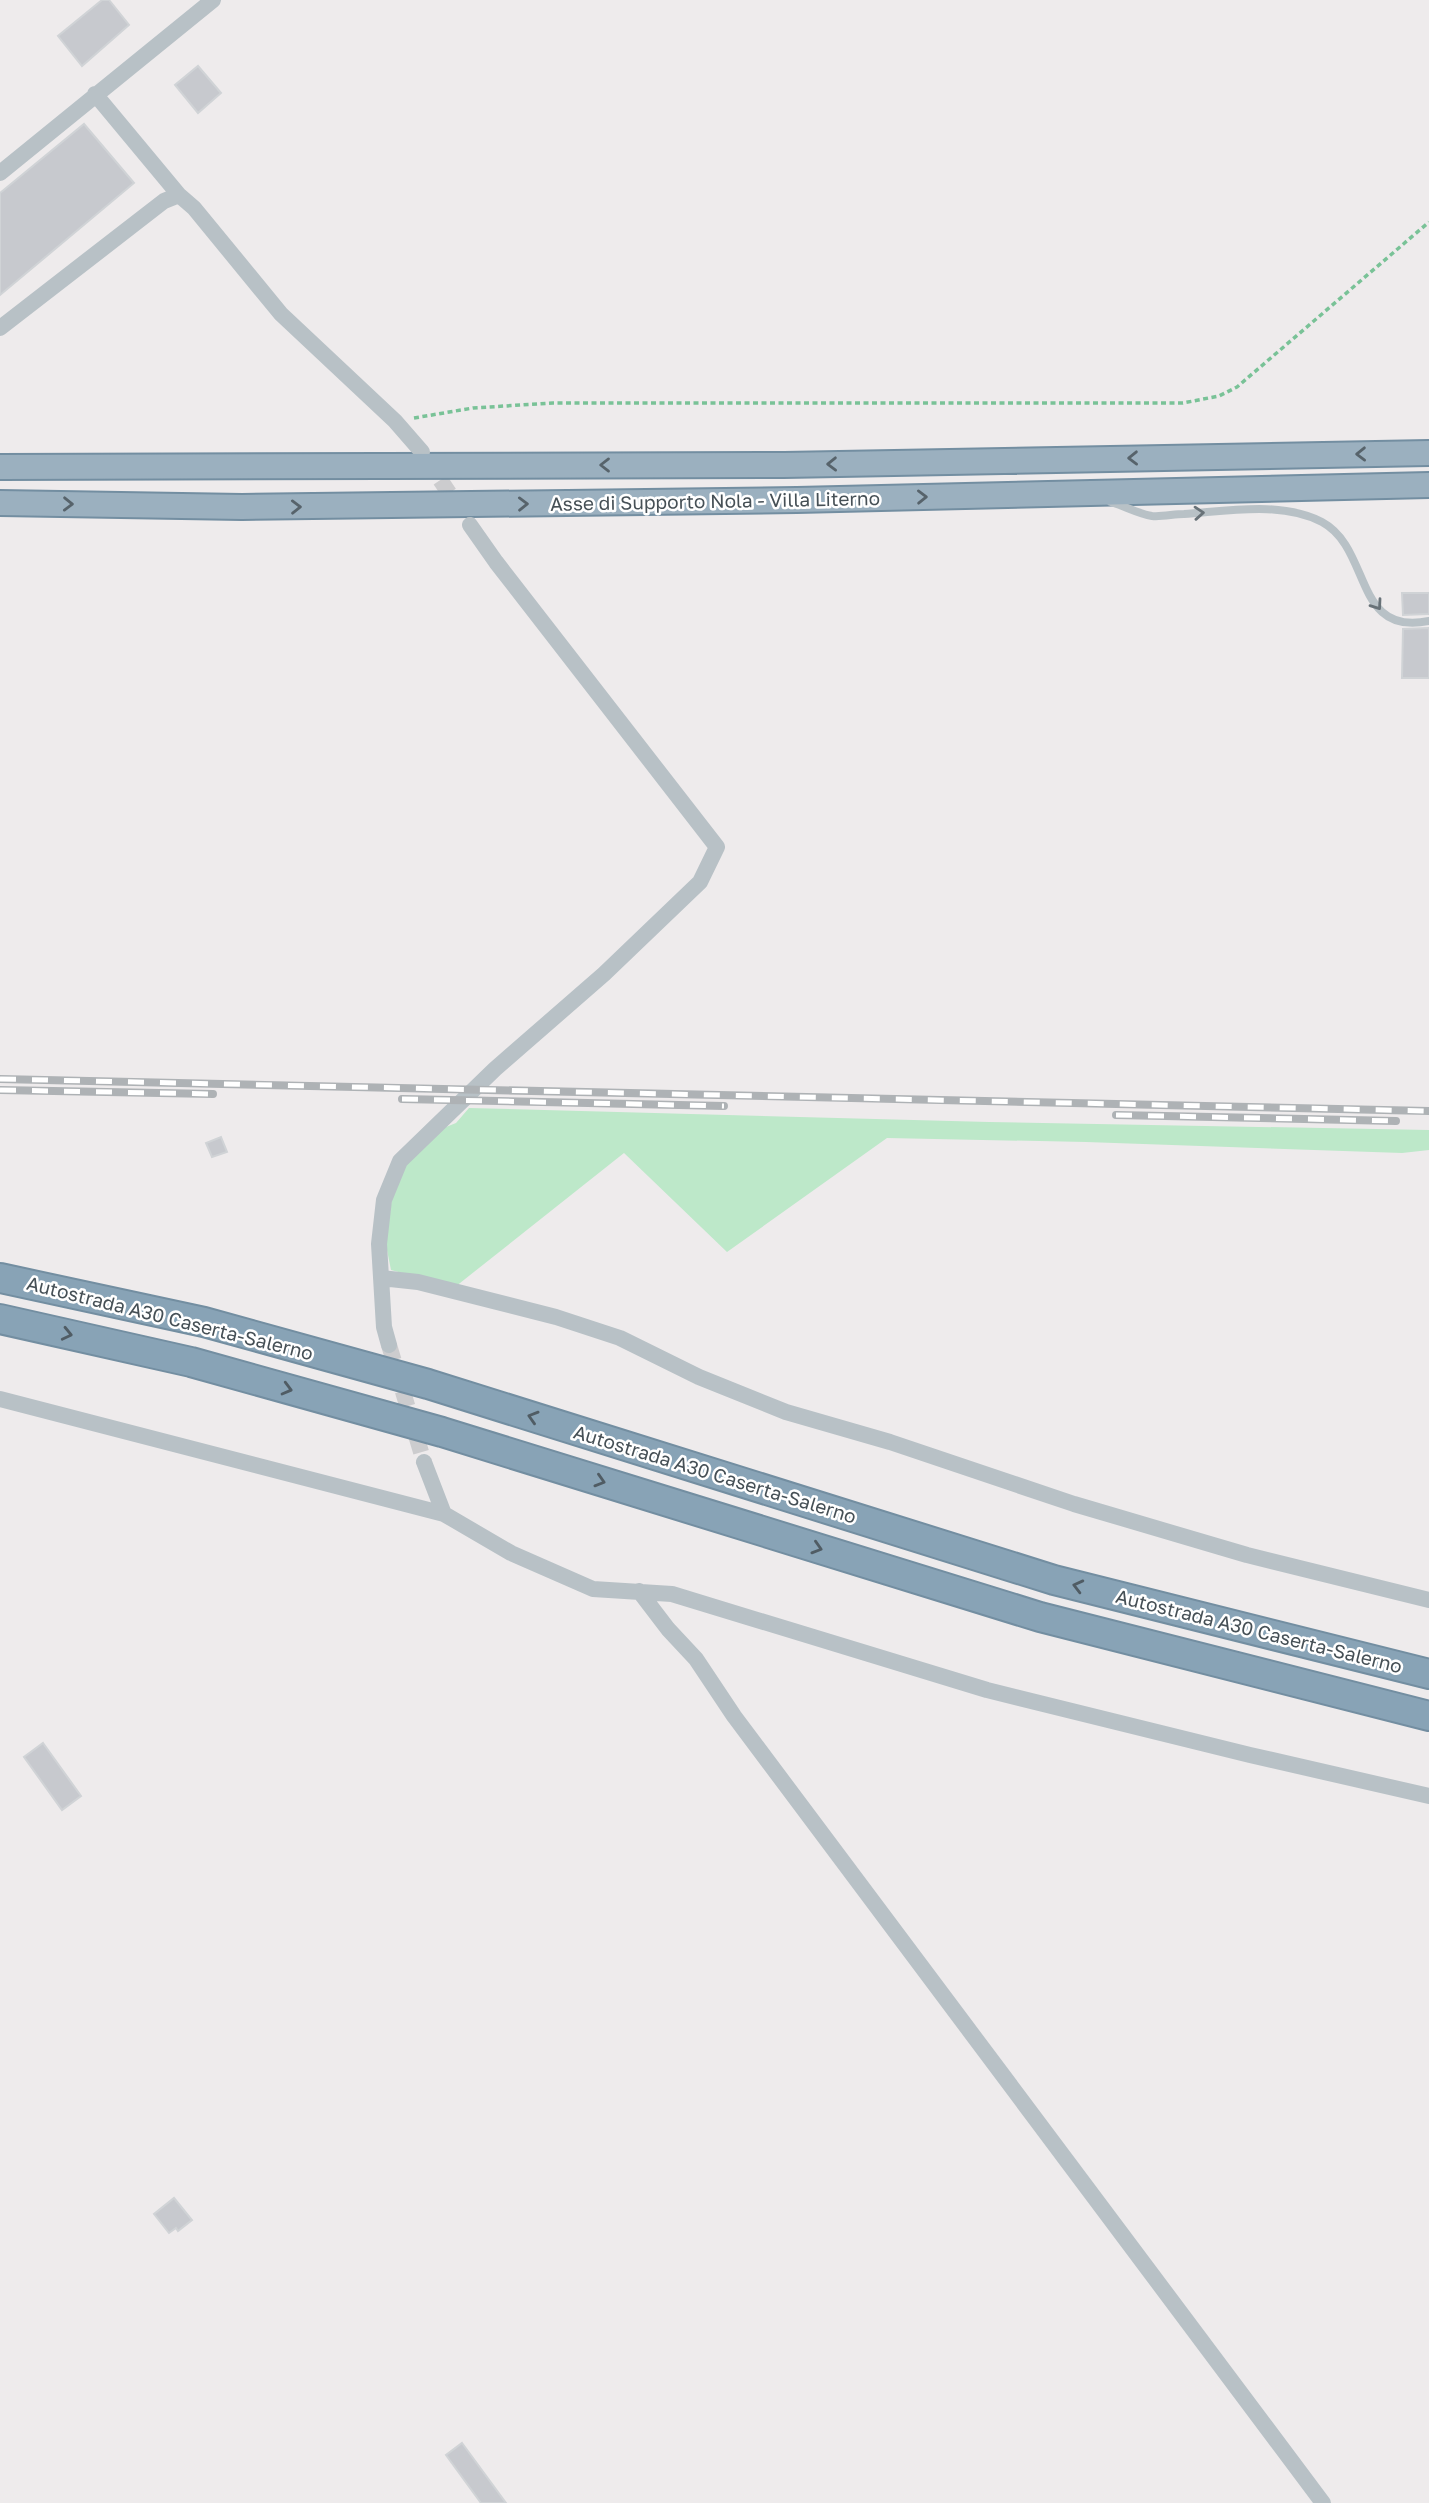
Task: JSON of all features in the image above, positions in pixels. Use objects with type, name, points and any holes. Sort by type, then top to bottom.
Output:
[{"type":"highway","name":"Asse di Supporto Nola - Villa Literno","points":[[0,467],[784,465],[1429,453]]},
{"type":"highway","name":"Asse di Supporto Nola - Villa Literno","points":[[0,503],[242,507],[796,500],[1429,485]]},
{"type":"highway","name":"Autostrada A30 Caserta-Salerno","points":[[0,1278],[204,1322],[415,1380],[1054,1580],[1429,1674]]},
{"type":"highway","name":"Autostrada A30 Caserta-Salerno","points":[[0,1319],[191,1362],[416,1425],[1040,1617],[1429,1716]]},
{"type":"street","points":[[0,173],[213,0]]},
{"type":"street","points":[[95,94],[281,314],[395,421],[422,452]]},
{"type":"street","points":[[0,328],[164,201],[179,195]]},
{"type":"street","points":[[389,1345],[384,1327],[379,1244],[384,1200],[400,1161],[429,1130],[604,974],[700,883],[717,846],[470,525]]},
{"type":"street","points":[[381,1278],[418,1282],[556,1317],[620,1338],[699,1377],[786,1412],[890,1441],[1074,1504],[1233,1551],[1429,1600]]},
{"type":"street","points":[[0,1399],[444,1514],[511,1553],[593,1589],[672,1594],[987,1690],[1429,1796]]},
{"type":"street","points":[[424,1462],[444,1514]]},
{"type":"street","points":[[639,1591],[668,1629],[696,1659],[734,1716],[1323,2503]]},
{"type":"lane","points":[[1085,493],[1152,516],[1251,509],[1305,513],[1334,528],[1345,542],[1377,609],[1392,621],[1429,621]]},
{"type":"path","points":[[395,421],[473,408],[553,403],[1183,403],[1219,396],[1237,387],[1429,222]]},
{"type":"green space","points":[[469,1108],[1429,1130],[1429,1150],[1402,1153],[887,1138],[727,1252],[624,1153],[455,1287],[391,1270],[386,1245],[392,1197],[404,1164],[441,1129],[456,1123]]},
{"type":"building","points":[[102,0],[109,0],[129,25],[82,66],[58,36]]},
{"type":"building","points":[[198,66],[221,93],[198,113],[175,85]]},
{"type":"building","points":[[84,124],[134,183],[0,295],[0,193]]},
{"type":"building","points":[[1402,593],[1429,593],[1429,614],[1403,615]]},
{"type":"building","points":[[1429,628],[1429,678],[1402,678],[1403,629]]},
{"type":"building","points":[[221,1137],[227,1152],[212,1157],[206,1143]]},
{"type":"building","points":[[43,1743],[81,1796],[62,1810],[24,1757]]},
{"type":"building","points":[[174,2198],[192,2220],[178,2231],[176,2228],[169,2233],[154,2214]]},
{"type":"building","points":[[462,2443],[506,2503],[481,2503],[446,2455]]},
{"type":"tunnel","points":[[427,460],[459,508]]},
{"type":"tunnel","points":[[389,1345],[424,1462]]},
{"type":"railway","points":[[0,1079],[1429,1111]]},
{"type":"railway","points":[[0,1090],[213,1094]]},
{"type":"railway","points":[[402,1099],[724,1106]]},
{"type":"railway","points":[[1116,1115],[1396,1121]]}]
